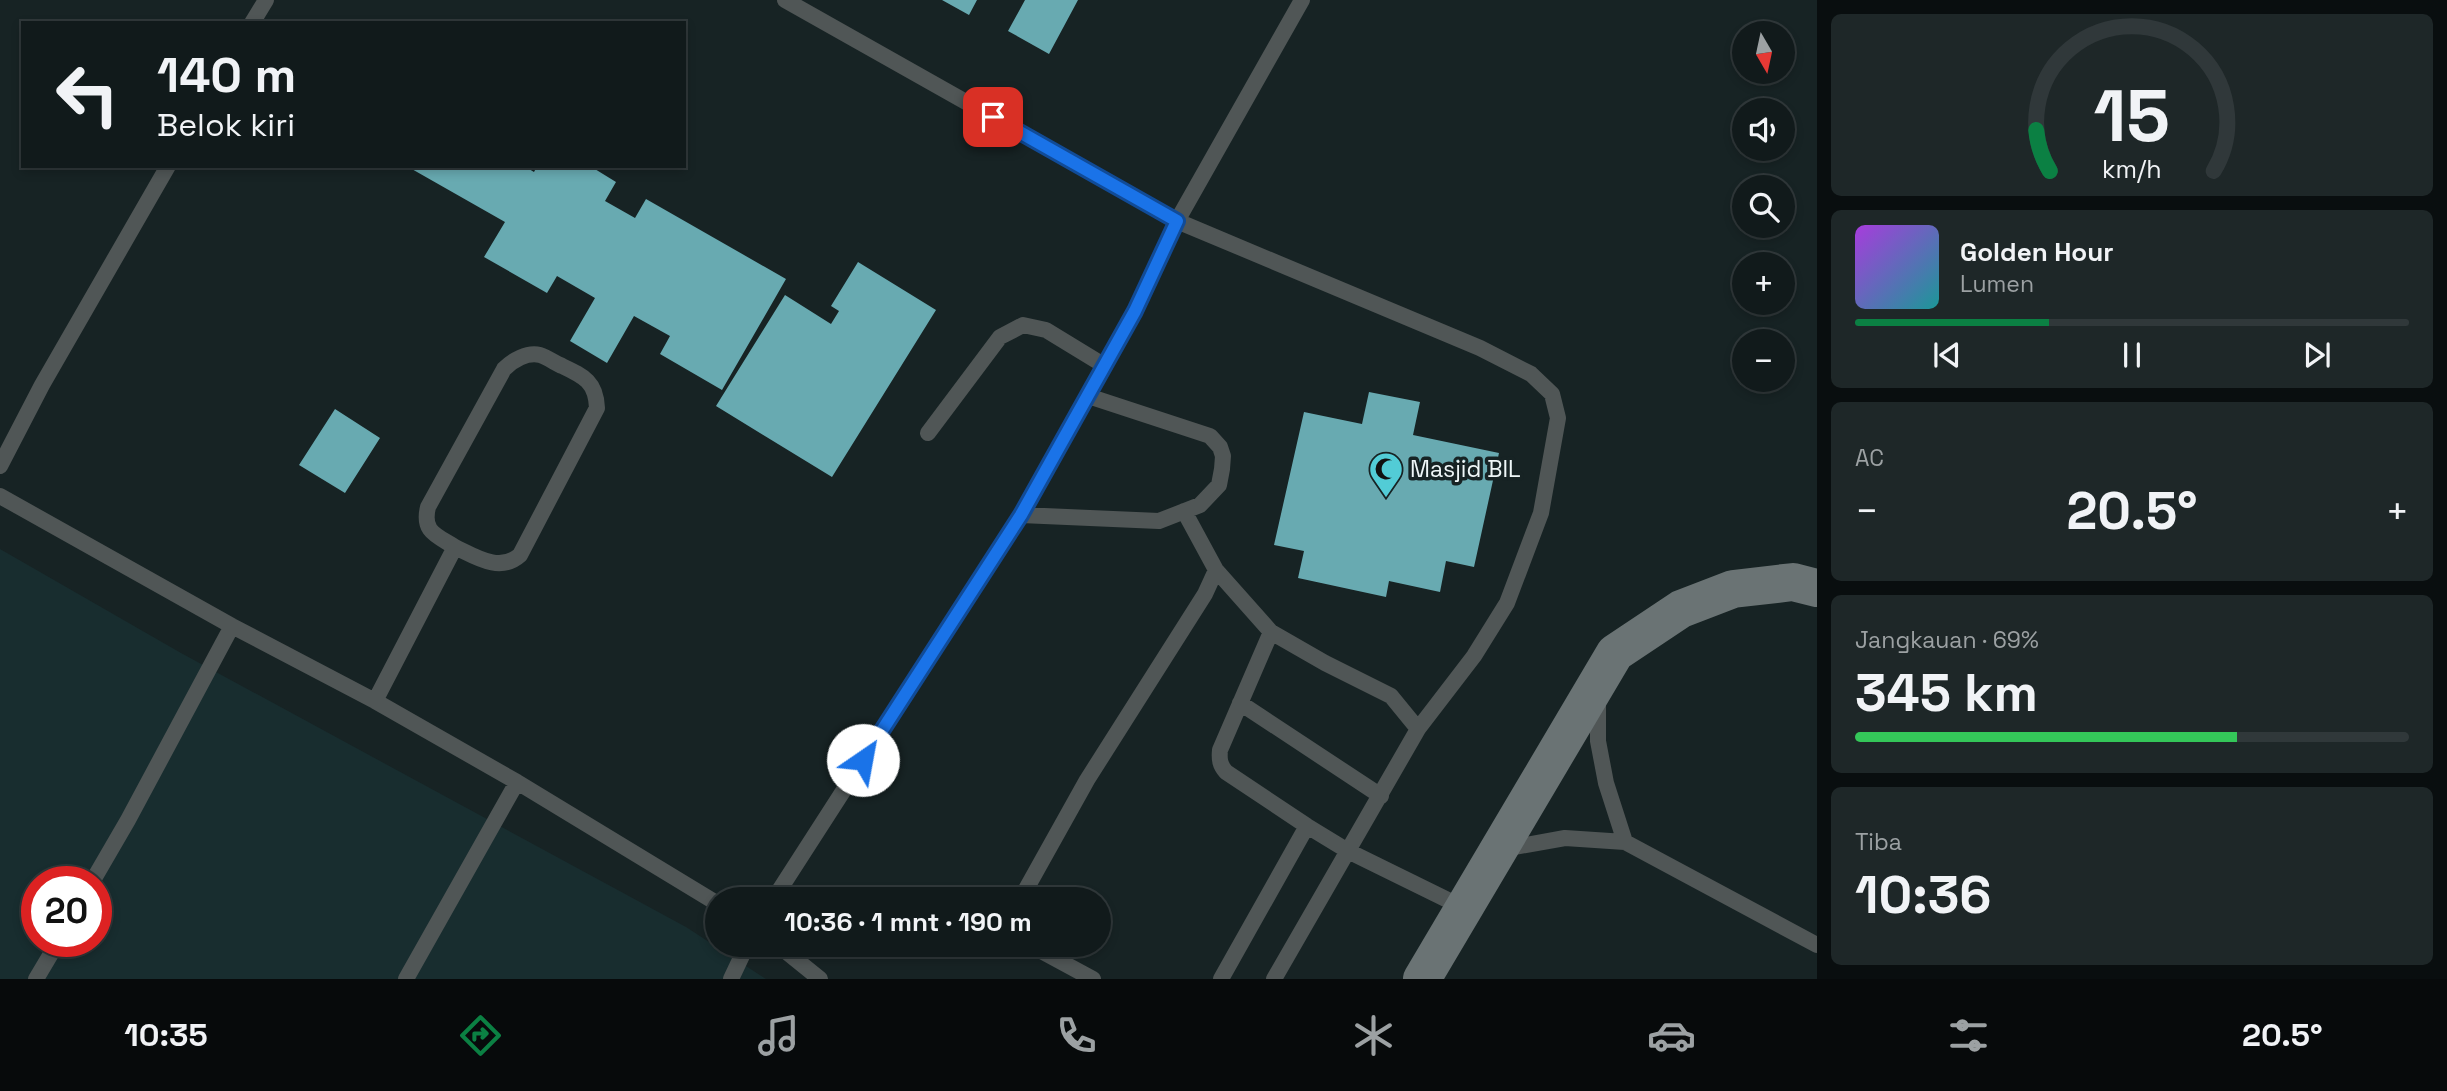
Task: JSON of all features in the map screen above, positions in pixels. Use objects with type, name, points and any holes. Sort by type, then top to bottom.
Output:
[{"type":"street","points":[[1422,979],[1615,653],[1681,609],[1733,589],[1793,582],[1817,588]]},
{"type":"lane","points":[[253,21],[266,0]]},
{"type":"lane","points":[[785,0],[1177,221],[1480,348],[1531,374],[1552,394],[1558,418],[1541,513],[1507,603],[1474,656],[1418,729],[1274,979]]},
{"type":"lane","points":[[781,887],[1021,515],[1135,311],[1177,221],[1302,0]]},
{"type":"lane","points":[[0,466],[42,385],[167,168]]},
{"type":"lane","points":[[928,433],[999,337],[1023,325],[1046,330],[1105,366]]},
{"type":"lane","points":[[538,354],[580,375],[590,383],[597,395],[597,408],[520,555],[509,563],[495,564],[455,547],[430,531],[425,518],[428,507],[504,369],[513,360],[538,354]]},
{"type":"lane","points":[[1021,515],[1159,521],[1200,505],[1219,485],[1223,456],[1220,447],[1210,436],[1088,396]]},
{"type":"lane","points":[[0,496],[517,782],[705,896]]},
{"type":"lane","points":[[1184,512],[1216,570],[1271,632],[1391,696],[1418,729]]},
{"type":"lane","points":[[374,701],[455,547]]},
{"type":"lane","points":[[1027,887],[1087,780],[1205,594],[1216,570]]},
{"type":"lane","points":[[101,866],[232,626]]},
{"type":"lane","points":[[1271,632],[1220,750],[1221,766],[1226,772],[1348,851],[1464,908]]},
{"type":"lane","points":[[1598,684],[1598,741],[1606,783],[1625,842]]},
{"type":"lane","points":[[1240,703],[1381,796]]},
{"type":"lane","points":[[405,979],[517,782]]},
{"type":"lane","points":[[1221,979],[1307,826]]},
{"type":"lane","points":[[1501,849],[1565,838],[1625,842],[1817,945]]},
{"type":"lane","points":[[36,979],[49,957]]},
{"type":"lane","points":[[730,979],[741,957]]},
{"type":"lane","points":[[793,957],[820,979]]},
{"type":"lane","points":[[1052,957],[1093,979]]},
{"type":"shaded area","points":[[0,549],[181,653],[686,927],[705,939],[705,957],[732,957],[766,979],[0,979]]},
{"type":"building","points":[[942,0],[977,0],[969,15]]},
{"type":"building","points":[[1025,0],[1078,0],[1049,54],[1008,31]]},
{"type":"building","points":[[410,168],[527,168],[534,172],[536,168],[593,168],[616,182],[605,201],[635,218],[646,199],[786,279],[722,390],[660,354],[670,336],[634,316],[607,363],[570,341],[595,298],[557,276],[547,293],[484,257],[505,222]]},
{"type":"building","points":[[858,262],[936,310],[832,477],[716,406],[785,295],[831,324],[839,311],[831,306]]},
{"type":"building","name":"Masjid BIL","points":[[1369,392],[1420,402],[1413,435],[1499,453],[1474,567],[1446,561],[1440,592],[1389,581],[1386,597],[1298,578],[1304,551],[1274,545],[1304,412],[1362,424]]},
{"type":"building","points":[[335,409],[380,438],[345,493],[299,465]]},
{"type":"place","name":"Masjid BIL","points":[[1386,499]]},
{"type":"route","points":[[863,760],[1021,515],[1135,311],[1177,221],[993,117]]}]
